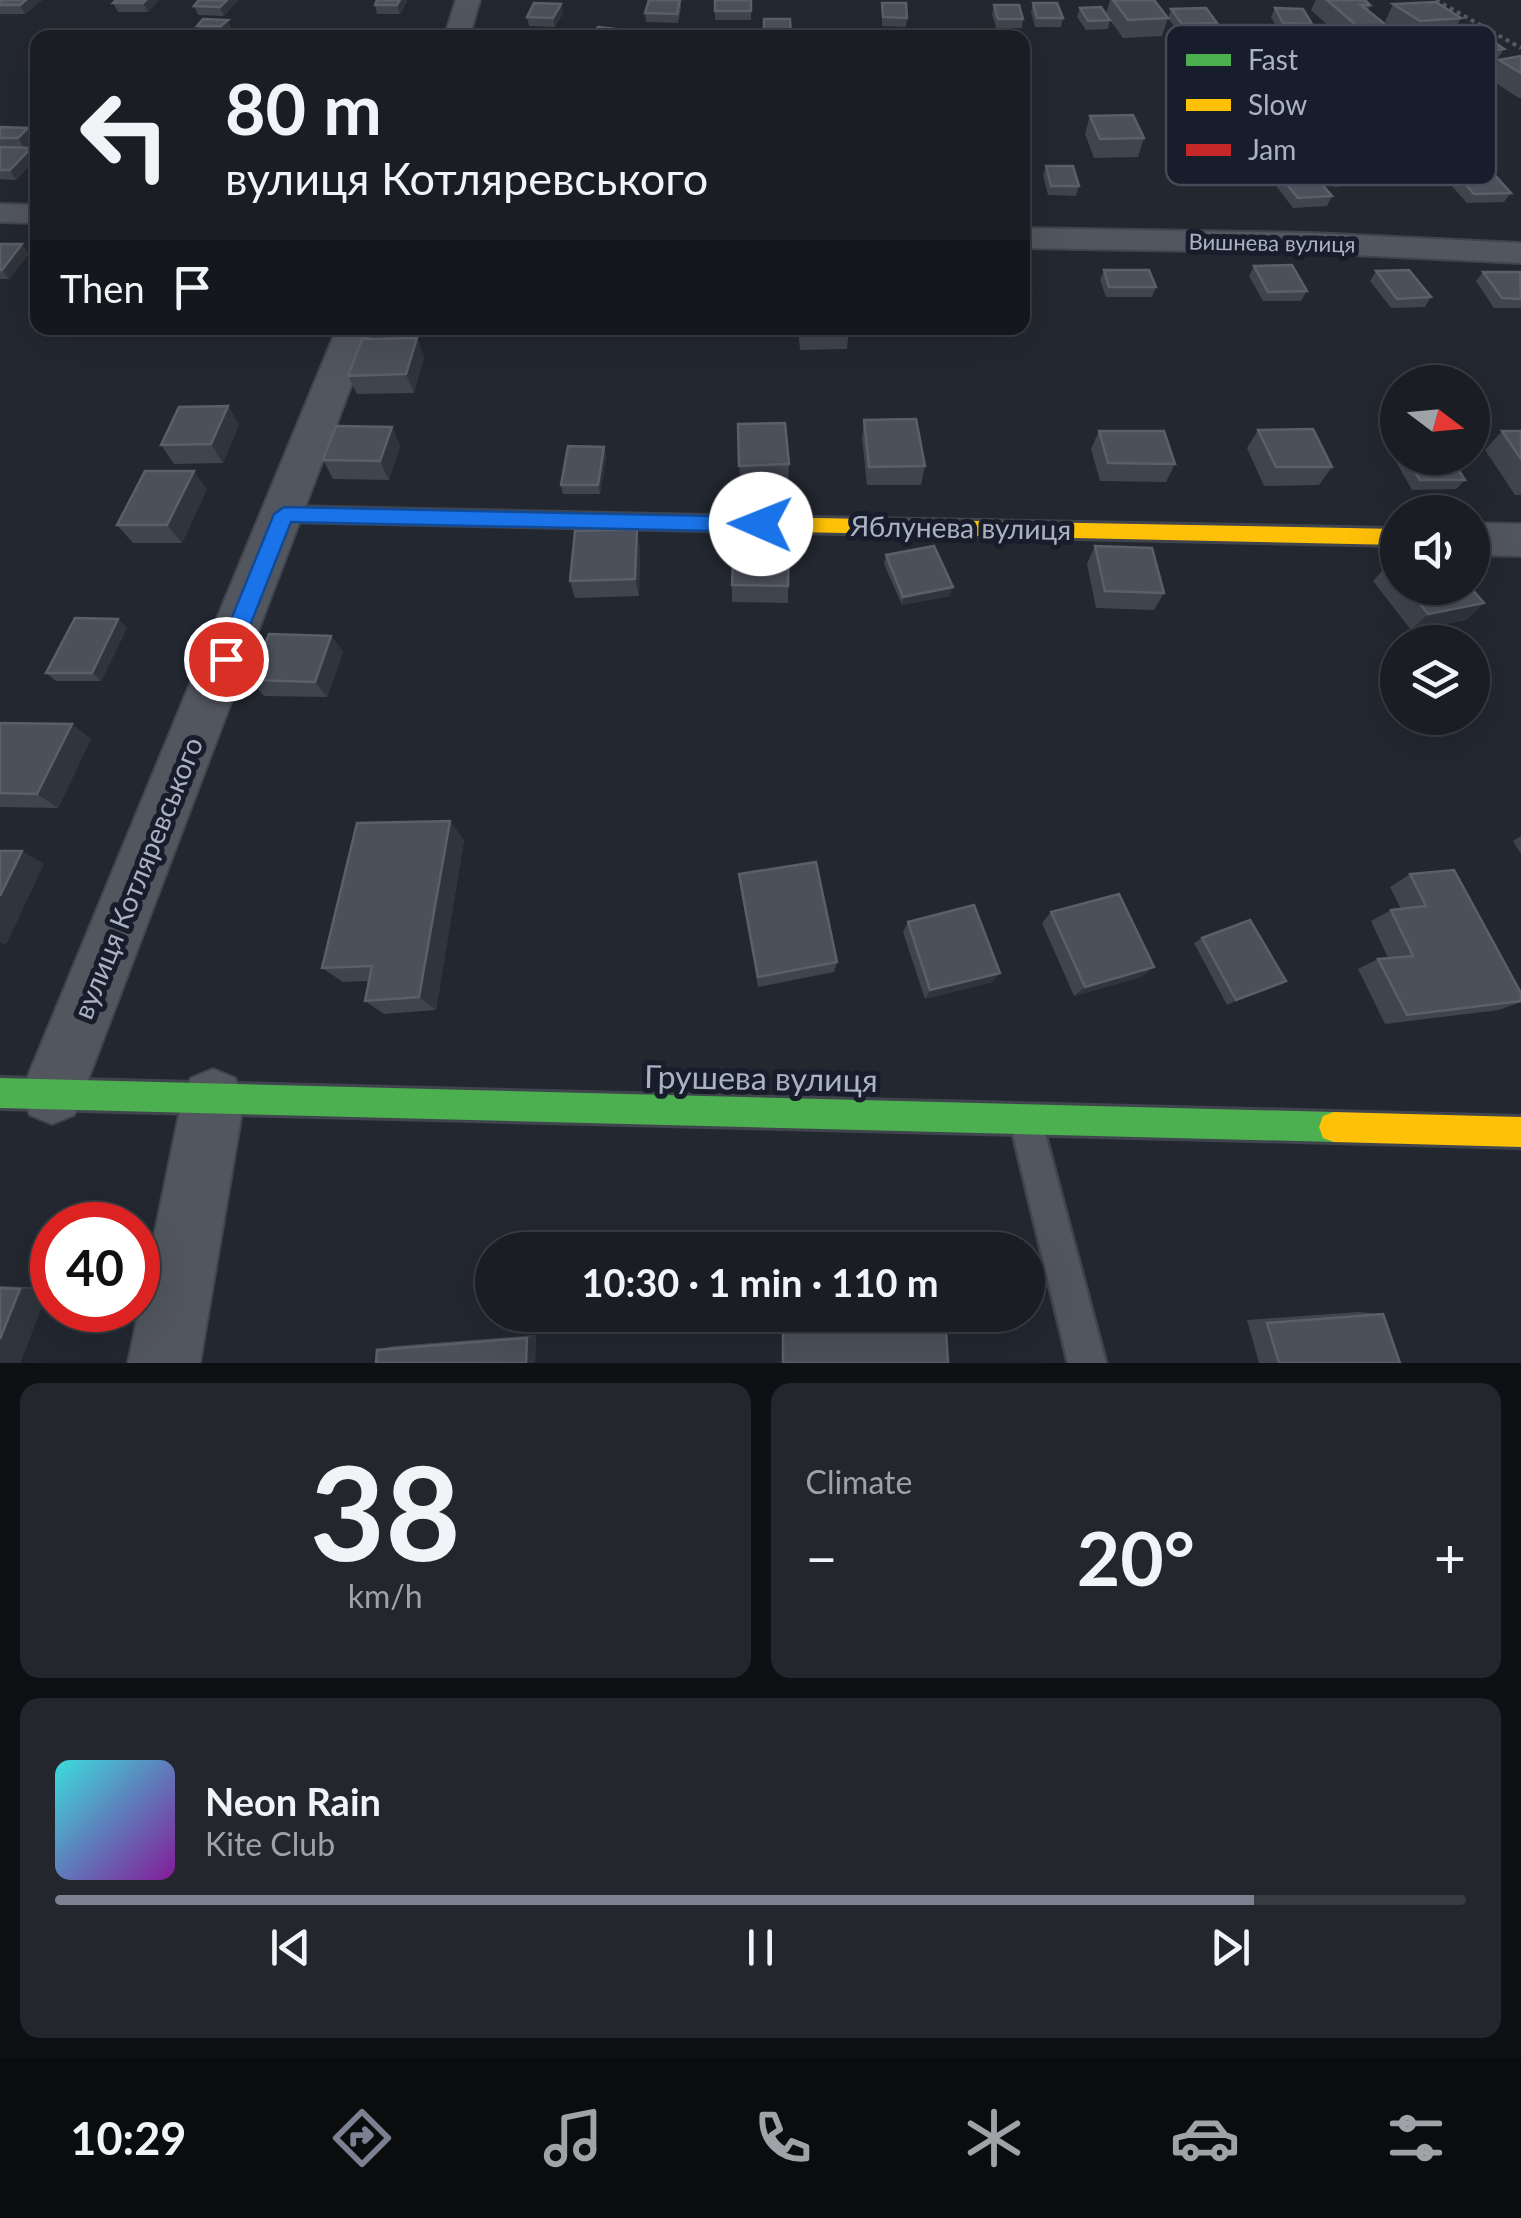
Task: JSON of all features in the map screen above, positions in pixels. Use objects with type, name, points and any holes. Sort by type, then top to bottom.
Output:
[{"type":"street","points":[[459,30],[468,0]]},
{"type":"street","points":[[0,213],[30,214]]},
{"type":"street","name":"Вишнева вулиця","points":[[1030,238],[1521,252]]},
{"type":"street","name":"вулиця Котляревського","points":[[52,1093],[352,335]]},
{"type":"street","name":"Яблунева вулиця","points":[[284,514],[1380,537]]},
{"type":"street","points":[[1490,539],[1521,540]]},
{"type":"street","name":"Грушева вулиця","points":[[0,1092],[1521,1132]]},
{"type":"street","points":[[164,1363],[213,1100]]},
{"type":"lane","points":[[1024,1118],[1087,1363]]},
{"type":"path","points":[[1436,0],[1480,25]]},
{"type":"path","points":[[1496,34],[1521,48]]},
{"type":"building","points":[[0,0],[26,0],[20,5],[0,5]]},
{"type":"building","points":[[116,0],[146,0],[113,3]]},
{"type":"building","points":[[199,0],[227,0],[220,7],[194,6]]},
{"type":"building","points":[[377,0],[400,0],[397,5],[375,5]]},
{"type":"building","points":[[649,0],[680,0],[677,14],[645,13]]},
{"type":"building","points":[[715,0],[751,0],[751,11],[715,11]]},
{"type":"building","points":[[1113,0],[1154,0],[1168,18],[1128,20]]},
{"type":"building","points":[[1327,0],[1365,0],[1370,5],[1361,5],[1386,25],[1356,25]]},
{"type":"building","points":[[1436,2],[1461,18],[1420,21],[1393,4]]},
{"type":"building","points":[[534,3],[561,4],[553,18],[527,17]]},
{"type":"building","points":[[882,3],[906,3],[907,18],[883,17]]},
{"type":"building","points":[[1033,3],[1057,3],[1063,18],[1037,18]]},
{"type":"building","points":[[994,5],[1019,5],[1023,19],[998,19]]},
{"type":"building","points":[[1101,7],[1110,20],[1088,21],[1080,8]]},
{"type":"building","points":[[1206,8],[1217,23],[1182,24],[1171,9]]},
{"type":"building","points":[[1275,8],[1303,9],[1312,24],[1283,23]]},
{"type":"building","points":[[203,19],[228,20],[221,26],[197,26]]},
{"type":"building","points":[[764,19],[790,19],[791,30],[764,30]]},
{"type":"building","points":[[1521,56],[1521,73],[1499,60]]},
{"type":"building","points":[[1133,115],[1144,138],[1100,139],[1090,116]]},
{"type":"building","points":[[0,127],[28,128],[18,138],[0,138]]},
{"type":"building","points":[[0,147],[30,148],[10,170],[0,170]]},
{"type":"building","points":[[1046,166],[1073,166],[1079,186],[1051,186]]},
{"type":"building","points":[[1496,176],[1511,193],[1474,194],[1466,185],[1496,185]]},
{"type":"building","points":[[1287,185],[1323,185],[1332,196],[1298,198]]},
{"type":"building","points":[[0,244],[22,244],[2,270],[0,270]]},
{"type":"building","points":[[1292,265],[1307,291],[1268,292],[1254,266]]},
{"type":"building","points":[[1104,270],[1149,270],[1156,287],[1109,287]]},
{"type":"building","points":[[1409,270],[1431,297],[1397,299],[1376,271]]},
{"type":"building","points":[[1483,272],[1520,272],[1521,299],[1502,298]]},
{"type":"building","points":[[417,338],[406,374],[348,376],[362,339]]},
{"type":"building","points":[[228,406],[211,444],[161,445],[179,407]]},
{"type":"building","points":[[916,419],[925,466],[869,467],[864,420]]},
{"type":"building","points":[[785,423],[789,464],[739,466],[738,424]]},
{"type":"building","points":[[336,426],[392,427],[380,461],[323,460]]},
{"type":"building","points":[[1313,429],[1332,467],[1276,467],[1258,430]]},
{"type":"building","points":[[1099,431],[1164,431],[1175,464],[1108,463]]},
{"type":"building","points":[[1502,431],[1521,431],[1521,459]]},
{"type":"building","points":[[568,446],[604,447],[598,485],[561,485]]},
{"type":"building","points":[[145,471],[194,471],[167,525],[117,525]]},
{"type":"building","points":[[1417,475],[1462,475],[1465,480],[1420,480]]},
{"type":"building","points":[[637,529],[635,579],[570,581],[575,531]]},
{"type":"building","points":[[734,537],[789,538],[788,586],[732,585]]},
{"type":"building","points":[[934,546],[953,587],[903,597],[886,555]]},
{"type":"building","points":[[1095,546],[1152,548],[1164,593],[1105,591]]},
{"type":"building","points":[[1421,605],[1474,605],[1428,614]]},
{"type":"building","points":[[75,618],[118,619],[92,673],[46,673]]},
{"type":"building","points":[[269,634],[331,636],[315,682],[250,680]]},
{"type":"building","points":[[0,723],[72,724],[37,794],[0,793]]},
{"type":"building","points":[[450,821],[419,997],[365,1001],[372,966],[322,968],[357,823]]},
{"type":"building","points":[[0,851],[22,851],[0,896]]},
{"type":"building","points":[[816,862],[837,962],[758,977],[739,874]]},
{"type":"building","points":[[1454,870],[1521,993],[1521,1001],[1407,1015],[1378,959],[1413,956],[1391,910],[1426,906],[1410,874]]},
{"type":"building","points":[[1119,894],[1154,967],[1085,987],[1051,912]]},
{"type":"building","points":[[974,905],[1000,973],[930,990],[908,922]]},
{"type":"building","points":[[1250,920],[1286,981],[1236,1000],[1202,938]]},
{"type":"building","points":[[0,1288],[20,1289],[0,1339]]},
{"type":"building","points":[[1383,1314],[1400,1363],[1279,1363],[1267,1323]]},
{"type":"building","points":[[783,1332],[946,1332],[948,1363],[783,1363]]},
{"type":"building","points":[[527,1338],[526,1363],[376,1363],[377,1350]]},
{"type":"traffic: fast","points":[[0,1093],[1334,1127]]},
{"type":"traffic: slow","points":[[658,522],[1380,537]]},
{"type":"traffic: slow","points":[[1334,1127],[1521,1132]]},
{"type":"traffic: jam","points":[[284,514],[658,522]]},
{"type":"route","points":[[226,659],[284,514],[761,524]]}]
